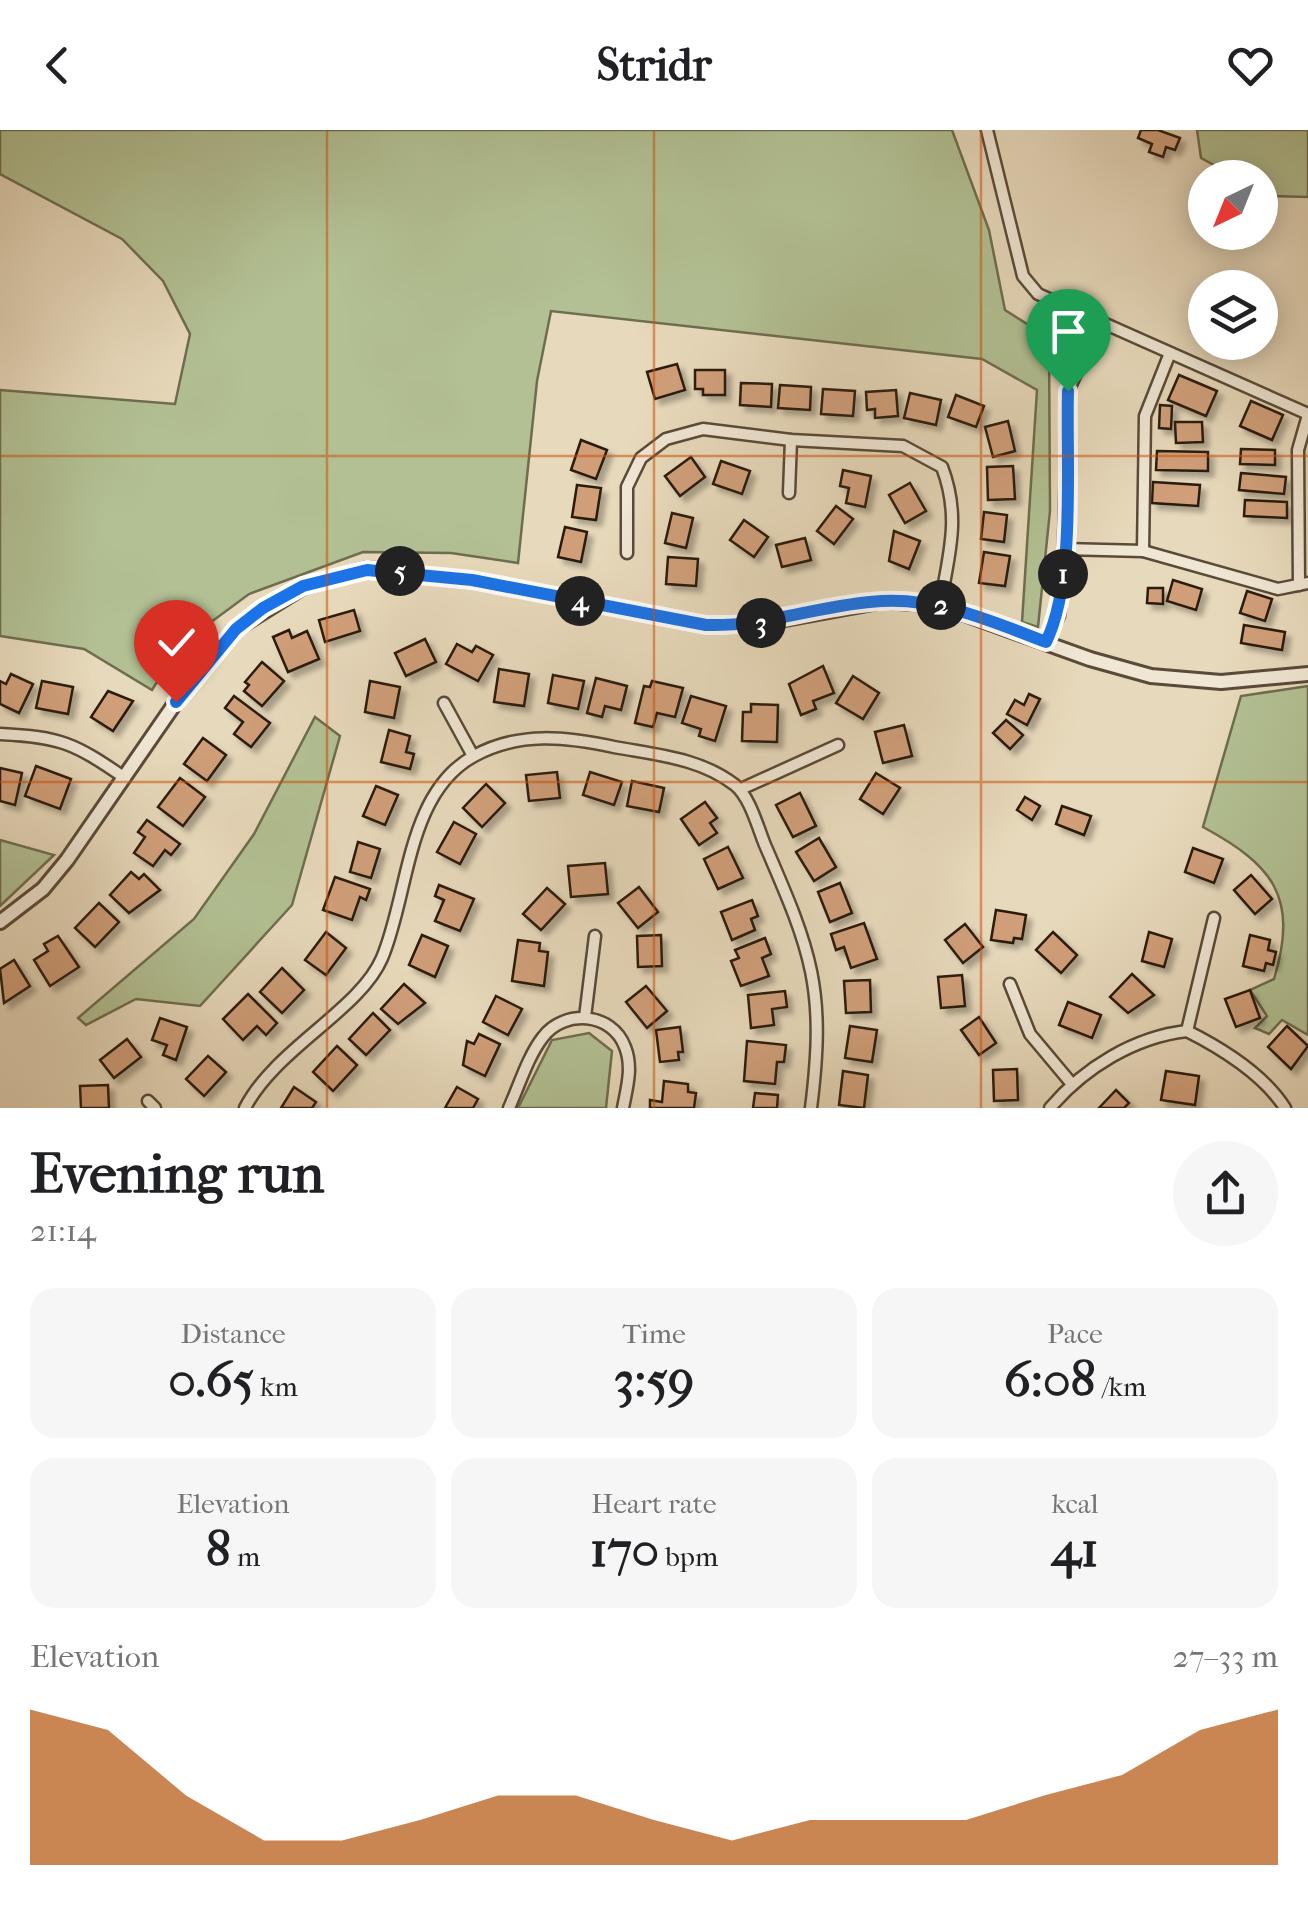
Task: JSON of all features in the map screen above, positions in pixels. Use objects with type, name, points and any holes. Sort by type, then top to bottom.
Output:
[{"type":"street","points":[[987,130],[1023,276],[1038,294],[1308,414],[1298,450],[1304,584],[1278,589],[1143,551],[1064,548]]},
{"type":"street","points":[[1046,642],[1059,616],[1068,391],[1100,322]]},
{"type":"street","points":[[1143,551],[1145,416],[1170,353]]},
{"type":"street","points":[[627,553],[627,487],[641,458],[666,440],[703,429],[791,440],[903,446],[942,468],[954,498],[953,530],[940,605]]},
{"type":"street","points":[[790,493],[791,440]]},
{"type":"street","points":[[0,922],[43,889],[187,688],[236,629],[303,586],[367,570],[472,580],[706,625],[752,624],[884,601],[940,605],[1108,664],[1192,682],[1308,674]]},
{"type":"street","points":[[444,703],[473,756]]},
{"type":"street","points":[[0,734],[54,737],[83,749],[124,778]]},
{"type":"street","points":[[245,1108],[275,1066],[357,990],[381,961],[422,822],[444,783],[473,756],[530,738],[564,737],[694,762],[740,788],[804,936],[818,992],[818,1046],[811,1108]]},
{"type":"street","points":[[740,788],[838,745]]},
{"type":"street","points":[[1187,1031],[1214,918]]},
{"type":"street","points":[[585,1017],[595,936]]},
{"type":"street","points":[[1010,984],[1030,1034],[1071,1084]]},
{"type":"street","points":[[509,1108],[542,1038],[562,1020],[585,1017],[611,1026],[624,1044],[630,1069],[623,1108]]},
{"type":"street","points":[[1050,1108],[1071,1084],[1136,1043],[1187,1031],[1216,1046],[1278,1096],[1285,1108]]},
{"type":"green space","points":[[0,130],[952,130],[989,230],[1005,310],[1049,338],[1050,511],[1038,627],[1022,622],[1037,390],[982,359],[551,311],[537,381],[518,563],[451,553],[363,552],[249,594],[180,645],[152,690],[84,649],[0,636],[0,390],[175,404],[190,334],[163,281],[122,239],[0,174]]},
{"type":"green space","points":[[1197,130],[1308,130],[1308,197],[1278,196],[1278,160],[1201,158]]},
{"type":"green space","points":[[1308,686],[1308,1035],[1282,1020],[1269,1034],[1255,1028],[1267,1016],[1250,990],[1274,979],[1281,950],[1281,905],[1263,870],[1203,827],[1241,696]]},
{"type":"green space","points":[[315,717],[340,736],[292,905],[200,1006],[136,999],[86,1025],[78,1018],[194,919],[254,834]]},
{"type":"green space","points":[[0,840],[54,855],[0,906]]},
{"type":"green space","points":[[589,1033],[612,1051],[606,1108],[518,1108],[552,1040]]},
{"type":"building","points":[[1141,130],[1158,130],[1180,138],[1175,150],[1166,147],[1163,157],[1149,152],[1152,144],[1138,138]]},
{"type":"building","points":[[677,364],[685,390],[655,399],[647,372]]},
{"type":"building","points":[[695,370],[725,370],[725,395],[703,395],[703,389],[695,389]]},
{"type":"building","points":[[1179,375],[1217,391],[1206,416],[1168,400]]},
{"type":"building","points":[[741,383],[772,384],[771,407],[740,405]]},
{"type":"building","points":[[780,385],[811,387],[810,410],[778,408]]},
{"type":"building","points":[[823,389],[855,391],[853,416],[821,414]]},
{"type":"building","points":[[896,390],[898,416],[875,418],[875,409],[867,410],[866,392]]},
{"type":"building","points":[[910,393],[941,400],[936,425],[904,418]]},
{"type":"building","points":[[956,395],[984,406],[976,427],[948,417]]},
{"type":"building","points":[[1251,401],[1283,415],[1272,440],[1240,426]]},
{"type":"building","points":[[1160,405],[1172,406],[1171,429],[1159,428]]},
{"type":"building","points":[[1008,421],[1015,451],[993,457],[985,427]]},
{"type":"building","points":[[1175,422],[1202,422],[1203,442],[1176,443]]},
{"type":"building","points":[[581,440],[607,450],[596,479],[571,470]]},
{"type":"building","points":[[1241,449],[1275,450],[1275,465],[1240,464]]},
{"type":"building","points":[[1157,451],[1208,452],[1208,471],[1156,470]]},
{"type":"building","points":[[691,457],[705,477],[680,496],[665,476]]},
{"type":"building","points":[[721,461],[750,471],[742,494],[713,484]]},
{"type":"building","points":[[1013,466],[1015,499],[988,500],[987,467]]},
{"type":"building","points":[[843,470],[871,476],[865,507],[846,503],[849,488],[840,486]]},
{"type":"building","points":[[1241,473],[1286,477],[1284,494],[1239,490]]},
{"type":"building","points":[[1153,482],[1200,485],[1198,506],[1152,503]]},
{"type":"building","points":[[910,483],[926,511],[905,523],[889,495]]},
{"type":"building","points":[[577,485],[601,488],[596,520],[572,517]]},
{"type":"building","points":[[1245,500],[1287,502],[1287,518],[1244,516]]},
{"type":"building","points":[[836,506],[853,519],[834,544],[817,531]]},
{"type":"building","points":[[984,512],[1007,515],[1004,542],[981,539]]},
{"type":"building","points":[[672,513],[693,518],[686,548],[665,543]]},
{"type":"building","points":[[744,520],[768,537],[754,557],[730,540]]},
{"type":"building","points":[[565,527],[587,532],[581,562],[558,557]]},
{"type":"building","points":[[894,531],[920,541],[909,569],[889,561]]},
{"type":"building","points":[[805,538],[811,560],[782,567],[776,545]]},
{"type":"building","points":[[984,552],[1010,556],[1005,586],[979,583]]},
{"type":"building","points":[[668,557],[698,559],[696,586],[666,584]]},
{"type":"building","points":[[1173,580],[1202,589],[1196,610],[1167,601]]},
{"type":"building","points":[[1148,588],[1163,588],[1163,604],[1147,603]]},
{"type":"building","points":[[1247,591],[1272,599],[1265,621],[1240,613]]},
{"type":"building","points":[[354,610],[360,631],[325,642],[319,620]]},
{"type":"building","points":[[1244,625],[1285,632],[1282,650],[1241,643]]},
{"type":"building","points":[[289,630],[292,638],[307,631],[319,659],[288,672],[273,637]]},
{"type":"building","points":[[425,639],[436,662],[406,676],[395,653]]},
{"type":"building","points":[[457,644],[472,652],[476,646],[493,655],[478,681],[446,664]]},
{"type":"building","points":[[262,662],[284,681],[262,706],[244,691],[249,685],[245,682]]},
{"type":"building","points":[[823,666],[834,693],[813,701],[816,709],[801,715],[789,684]]},
{"type":"building","points":[[499,669],[529,674],[524,706],[494,702]]},
{"type":"building","points":[[11,674],[33,684],[19,713],[0,704],[0,681],[6,684]]},
{"type":"building","points":[[553,675],[584,681],[578,709],[548,703]]},
{"type":"building","points":[[853,676],[879,693],[863,719],[836,703]]},
{"type":"building","points":[[596,678],[627,686],[621,710],[605,706],[602,717],[587,713]]},
{"type":"building","points":[[42,681],[73,687],[68,714],[36,708]]},
{"type":"building","points":[[370,681],[400,687],[394,718],[365,712]]},
{"type":"building","points":[[652,681],[683,688],[675,717],[657,713],[653,727],[635,723],[644,686],[650,687]]},
{"type":"building","points":[[108,691],[133,701],[113,731],[91,717]]},
{"type":"building","points":[[1029,694],[1040,699],[1027,725],[1007,714],[1015,700],[1024,705]]},
{"type":"building","points":[[234,696],[270,723],[251,747],[234,734],[243,722],[225,708]]},
{"type":"building","points":[[691,696],[726,706],[715,741],[699,736],[701,729],[682,723]]},
{"type":"building","points":[[751,704],[778,705],[777,742],[742,741],[743,712],[751,712]]},
{"type":"building","points":[[1006,720],[1023,735],[1010,749],[993,733]]},
{"type":"building","points":[[904,725],[912,756],[883,763],[875,732]]},
{"type":"building","points":[[389,730],[410,736],[406,752],[414,754],[410,769],[381,762]]},
{"type":"building","points":[[203,738],[226,755],[207,781],[184,764]]},
{"type":"building","points":[[36,766],[71,779],[60,809],[25,796]]},
{"type":"building","points":[[0,768],[22,773],[15,805],[0,801]]},
{"type":"building","points":[[557,772],[560,798],[529,801],[526,775]]},
{"type":"building","points":[[590,772],[622,782],[614,805],[583,795]]},
{"type":"building","points":[[876,773],[900,788],[883,814],[860,799]]},
{"type":"building","points":[[180,778],[205,797],[183,826],[158,807]]},
{"type":"building","points":[[632,781],[664,788],[659,812],[627,806]]},
{"type":"building","points":[[486,784],[505,803],[482,827],[463,808]]},
{"type":"building","points":[[376,786],[398,795],[385,825],[363,816]]},
{"type":"building","points":[[800,793],[816,826],[793,837],[776,805]]},
{"type":"building","points":[[1025,797],[1040,806],[1032,820],[1017,810]]},
{"type":"building","points":[[705,802],[717,818],[710,823],[717,833],[699,845],[681,819]]},
{"type":"building","points":[[1062,806],[1091,816],[1084,835],[1056,824]]},
{"type":"building","points":[[147,820],[180,844],[171,855],[165,850],[153,866],[134,853],[145,837],[138,832]]},
{"type":"building","points":[[454,822],[476,834],[460,864],[437,852]]},
{"type":"building","points":[[819,838],[836,867],[814,881],[796,852]]},
{"type":"building","points":[[358,842],[380,849],[371,878],[350,872]]},
{"type":"building","points":[[728,847],[743,878],[718,889],[704,859]]},
{"type":"building","points":[[1193,848],[1223,859],[1214,883],[1185,872]]},
{"type":"building","points":[[605,863],[608,894],[571,897],[568,866]]},
{"type":"building","points":[[131,872],[139,879],[144,874],[160,890],[129,913],[110,895]]},
{"type":"building","points":[[1251,875],[1272,899],[1255,914],[1234,890]]},
{"type":"building","points":[[335,877],[370,889],[366,900],[360,897],[352,920],[323,910]]},
{"type":"building","points":[[840,883],[852,913],[830,922],[818,892]]},
{"type":"building","points":[[439,885],[474,899],[460,931],[435,921],[444,900],[435,896]]},
{"type":"building","points":[[639,887],[658,912],[638,928],[618,903]]},
{"type":"building","points":[[547,888],[565,904],[541,930],[523,914]]},
{"type":"building","points":[[752,900],[758,916],[751,919],[755,930],[732,940],[721,912]]},
{"type":"building","points":[[99,903],[119,922],[95,947],[75,928]]},
{"type":"building","points":[[996,910],[1026,915],[1022,939],[1014,938],[1013,943],[991,940]]},
{"type":"building","points":[[864,923],[877,959],[851,968],[844,947],[836,950],[831,934]]},
{"type":"building","points":[[965,924],[983,947],[963,963],[945,940]]},
{"type":"building","points":[[326,932],[346,948],[326,975],[305,960]]},
{"type":"building","points":[[1053,932],[1077,955],[1061,973],[1036,950]]},
{"type":"building","points":[[1149,932],[1172,939],[1164,967],[1142,961]]},
{"type":"building","points":[[422,935],[448,946],[435,977],[409,965]]},
{"type":"building","points":[[661,935],[662,966],[638,967],[637,936]]},
{"type":"building","points":[[1250,935],[1270,940],[1268,950],[1276,952],[1273,965],[1266,963],[1264,971],[1243,966]]},
{"type":"building","points":[[58,936],[79,967],[50,986],[34,960],[48,951],[44,944]]},
{"type":"building","points":[[765,938],[771,954],[762,958],[769,976],[741,986],[731,961],[739,958],[735,950]]},
{"type":"building","points":[[518,940],[540,943],[539,951],[548,952],[544,986],[512,981]]},
{"type":"building","points":[[14,960],[30,986],[4,1003],[0,969]]},
{"type":"building","points":[[282,968],[304,990],[282,1013],[260,992]]},
{"type":"building","points":[[1132,974],[1154,995],[1128,1013],[1110,997]]},
{"type":"building","points":[[962,975],[965,1006],[941,1008],[938,977]]},
{"type":"building","points":[[870,980],[871,1012],[846,1013],[844,981]]},
{"type":"building","points":[[404,984],[425,1003],[398,1024],[381,1009]]},
{"type":"building","points":[[646,986],[667,1011],[647,1028],[626,1002]]},
{"type":"building","points":[[1250,990],[1260,1018],[1236,1027],[1225,999]]},
{"type":"building","points":[[785,991],[787,1007],[772,1009],[774,1025],[751,1028],[748,995]]},
{"type":"building","points":[[248,994],[277,1023],[266,1035],[257,1026],[243,1040],[223,1019]]},
{"type":"building","points":[[496,996],[522,1009],[508,1035],[483,1022]]},
{"type":"building","points":[[1068,1002],[1101,1015],[1092,1038],[1059,1025]]},
{"type":"building","points":[[373,1013],[390,1030],[366,1055],[349,1039]]},
{"type":"building","points":[[979,1017],[996,1043],[979,1055],[961,1030]]},
{"type":"building","points":[[160,1018],[187,1027],[176,1060],[163,1055],[167,1045],[152,1040]]},
{"type":"building","points":[[850,1026],[877,1030],[872,1062],[845,1058]]},
{"type":"building","points":[[1287,1026],[1308,1046],[1291,1069],[1268,1047]]},
{"type":"building","points":[[680,1027],[683,1052],[678,1052],[679,1060],[660,1062],[656,1030]]},
{"type":"building","points":[[479,1034],[500,1044],[485,1076],[463,1065],[467,1041],[474,1044]]},
{"type":"building","points":[[127,1039],[141,1057],[114,1078],[100,1060]]},
{"type":"building","points":[[747,1041],[786,1045],[784,1062],[777,1062],[775,1084],[744,1081]]},
{"type":"building","points":[[337,1046],[357,1065],[333,1091],[313,1072]]},
{"type":"building","points":[[208,1056],[226,1072],[204,1096],[186,1079]]},
{"type":"building","points":[[1017,1069],[1018,1100],[994,1101],[993,1070]]},
{"type":"building","points":[[843,1071],[868,1075],[864,1108],[839,1105]]},
{"type":"building","points":[[1166,1071],[1199,1076],[1195,1105],[1161,1100]]},
{"type":"building","points":[[664,1081],[688,1084],[688,1092],[696,1093],[694,1108],[650,1108],[650,1100],[662,1102]]},
{"type":"building","points":[[108,1085],[109,1108],[81,1108],[80,1086]]},
{"type":"building","points":[[294,1087],[316,1102],[312,1108],[281,1108]]},
{"type":"building","points":[[457,1087],[478,1099],[473,1108],[445,1108]]},
{"type":"building","points":[[1116,1090],[1129,1103],[1124,1108],[1099,1108]]},
{"type":"building","points":[[755,1093],[778,1095],[777,1108],[753,1108]]},
{"type":"route","points":[[176,702],[236,629],[263,608],[303,586],[367,570],[412,571],[472,580],[706,625],[770,622],[884,601],[940,605],[1046,642],[1059,616],[1063,581],[1068,391]]}]
